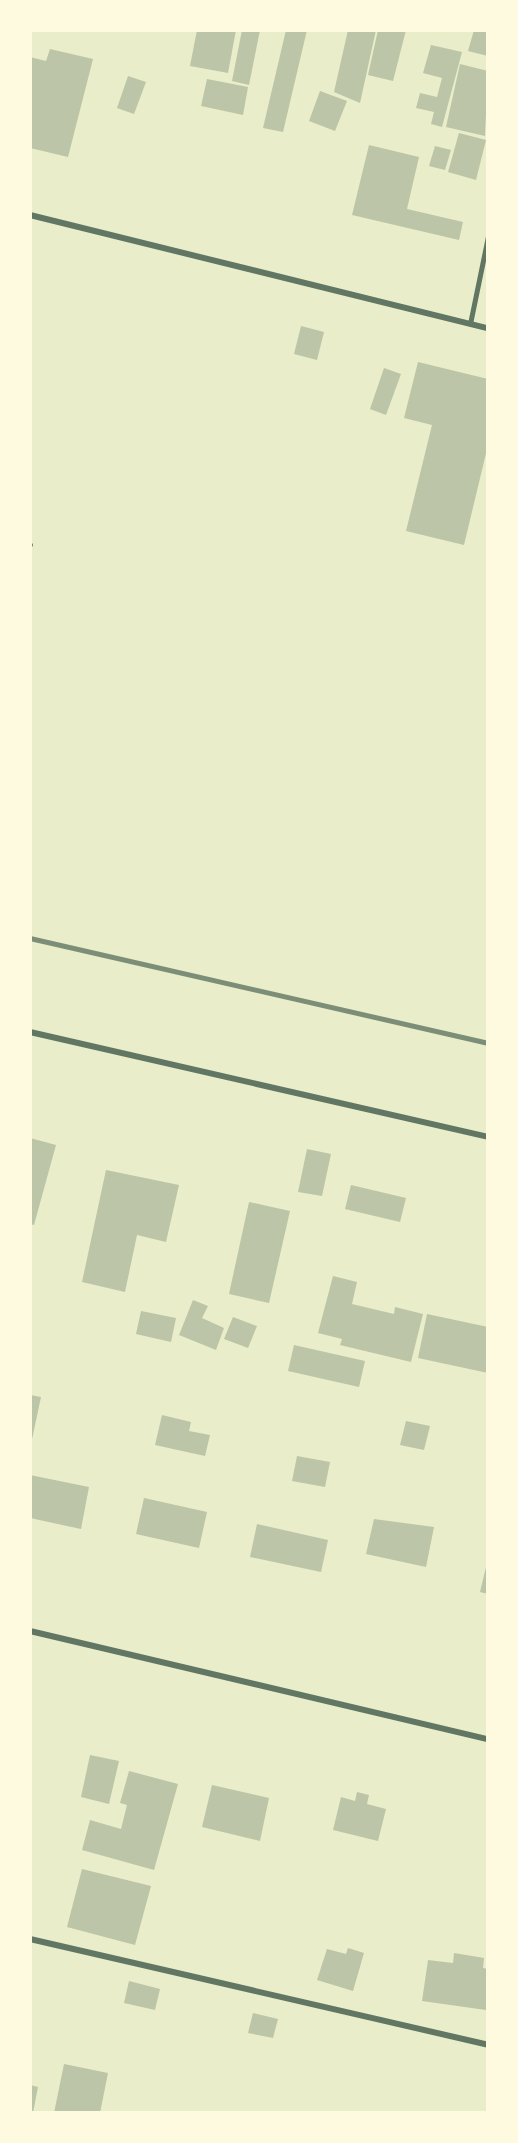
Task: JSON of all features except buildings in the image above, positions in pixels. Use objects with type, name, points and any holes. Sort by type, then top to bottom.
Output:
[{"type":"street","points":[[30,215],[488,328]]},
{"type":"street","points":[[30,1032],[488,1137]]},
{"type":"street","points":[[30,1631],[488,1739]]},
{"type":"street","points":[[30,1939],[488,2044]]},
{"type":"lane","points":[[470,324],[488,236]]},
{"type":"railway","points":[[30,938],[488,1043]]}]
